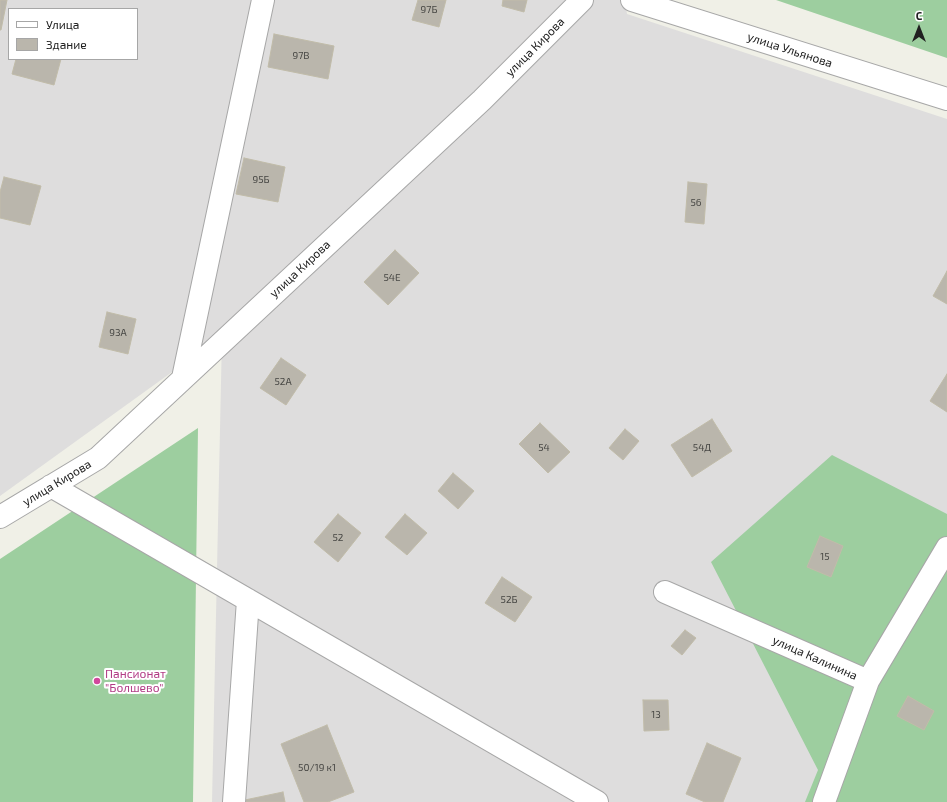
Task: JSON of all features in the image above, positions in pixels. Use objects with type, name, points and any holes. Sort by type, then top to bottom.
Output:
[{"type":"street","points":[[183,378],[263,0]]},
{"type":"street","name":"улица Кирова","points":[[0,517],[98,458],[482,100],[582,0]]},
{"type":"street","name":"улица Ульянова","points":[[632,0],[947,99]]},
{"type":"street","points":[[51,486],[597,802]]},
{"type":"street","name":"улица Калинина","points":[[665,592],[868,681],[947,548]]},
{"type":"street","points":[[234,802],[248,600]]},
{"type":"street","points":[[824,802],[868,681]]},
{"type":"shaded area","points":[[0,0],[625,0],[627,14],[947,119],[947,802],[212,802],[222,336],[0,496]]},
{"type":"green space","points":[[776,0],[947,0],[947,58]]},
{"type":"green space","name":"Пансионат \"Болшево\"","points":[[198,428],[193,802],[0,802],[0,559]]},
{"type":"green space","points":[[832,455],[947,514],[947,802],[805,802],[818,770],[711,562]]},
{"type":"building","points":[[0,0],[7,0],[1,30],[0,30]]},
{"type":"building","points":[[418,0],[446,0],[439,27],[412,20]]},
{"type":"building","points":[[503,0],[527,0],[524,12],[502,6]]},
{"type":"building","points":[[274,34],[334,46],[328,79],[268,67]]},
{"type":"building","points":[[16,60],[61,60],[54,85],[12,74]]},
{"type":"building","points":[[244,158],[285,167],[278,202],[236,194]]},
{"type":"building","points":[[4,177],[41,186],[30,225],[0,218],[0,192]]},
{"type":"building","points":[[688,182],[707,184],[704,224],[685,222]]},
{"type":"building","points":[[395,250],[419,273],[388,305],[364,282]]},
{"type":"building","points":[[947,271],[947,304],[933,296]]},
{"type":"building","points":[[107,312],[136,319],[128,354],[99,347]]},
{"type":"building","points":[[281,358],[306,375],[286,405],[260,388]]},
{"type":"building","points":[[947,374],[947,412],[930,401]]},
{"type":"building","points":[[712,419],[732,451],[692,477],[671,445]]},
{"type":"building","points":[[540,423],[570,452],[548,473],[519,444]]},
{"type":"building","points":[[625,429],[639,441],[623,460],[609,448]]},
{"type":"building","points":[[453,473],[474,491],[458,509],[438,491]]},
{"type":"building","points":[[338,514],[361,533],[338,562],[314,542]]},
{"type":"building","points":[[405,514],[427,533],[407,555],[385,537]]},
{"type":"building","points":[[820,536],[843,546],[831,577],[807,567]]},
{"type":"building","points":[[502,577],[532,597],[515,622],[485,603]]},
{"type":"building","points":[[685,630],[696,638],[682,655],[671,646]]},
{"type":"building","points":[[908,696],[934,711],[924,730],[897,716]]},
{"type":"building","points":[[643,700],[668,700],[669,730],[644,731]]},
{"type":"building","points":[[327,725],[354,792],[328,802],[304,802],[281,744]]},
{"type":"building","points":[[707,743],[741,758],[723,802],[705,802],[686,794]]},
{"type":"building","points":[[283,792],[285,802],[240,802],[240,801]]},
{"type":"place","name":"Пансионат \"Болшево\"","points":[[97,681]]}]
